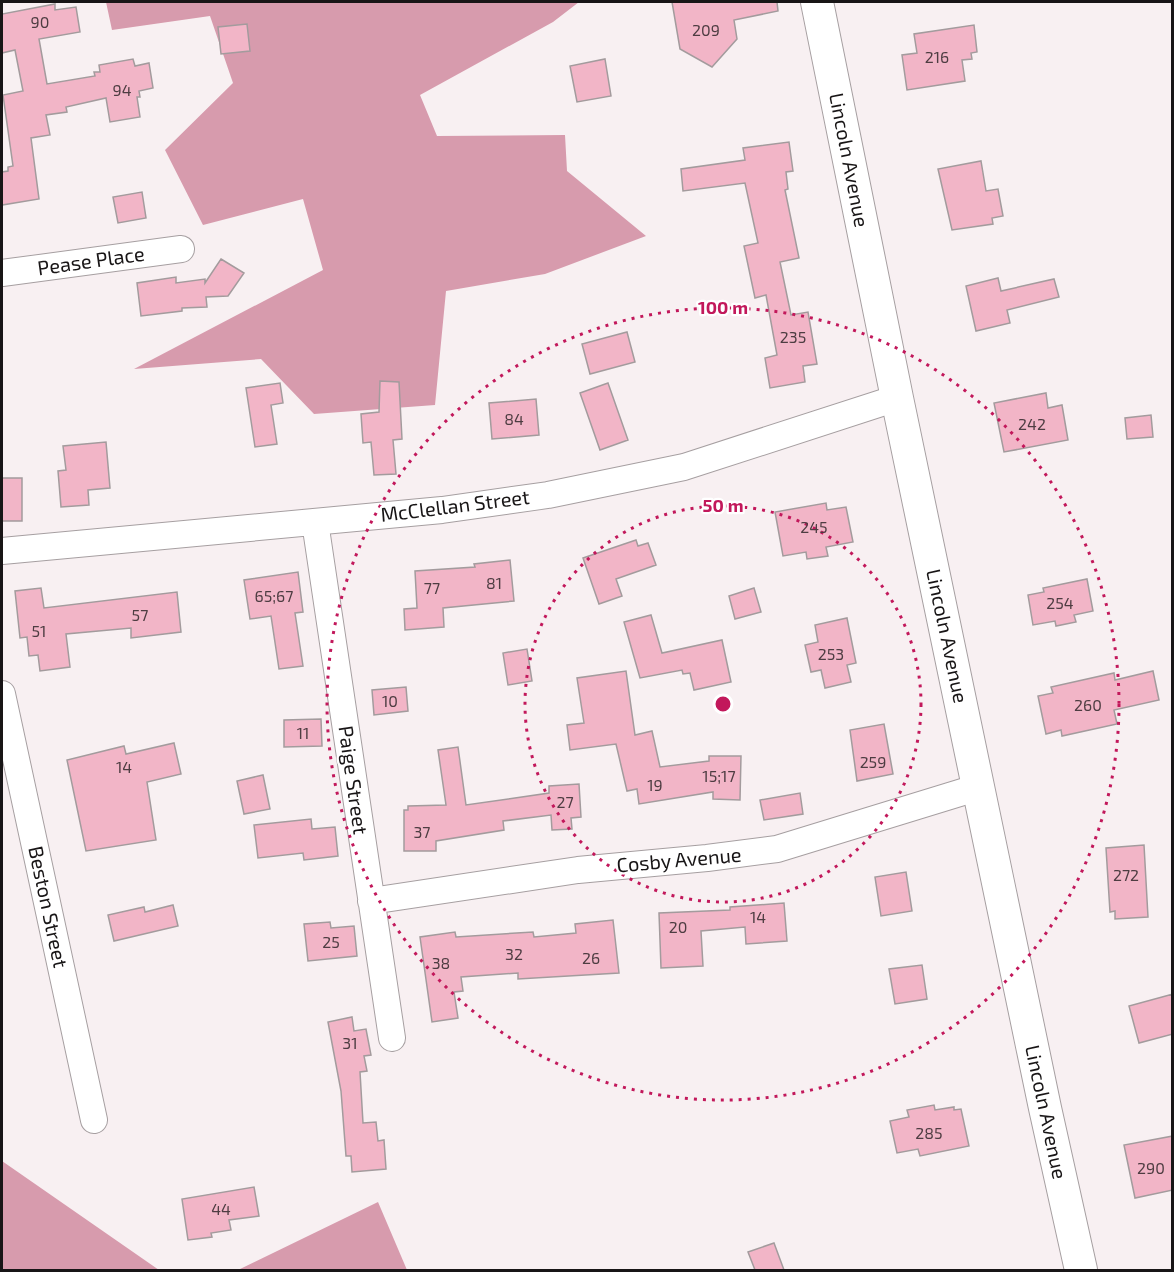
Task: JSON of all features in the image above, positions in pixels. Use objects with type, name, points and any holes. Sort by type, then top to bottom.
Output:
[{"type":"street","name":"Lincoln Avenue","points":[[817,2],[1045,1107],[1082,1270]]},
{"type":"street","name":"Pease Place","points":[[2,273],[181,249]]},
{"type":"street","name":"McClellan Street","points":[[2,551],[442,510],[596,486],[684,467],[897,398]]},
{"type":"street","name":"Paige Street","points":[[315,522],[392,1038]]},
{"type":"street","name":"Beston Street","points":[[2,694],[94,1120]]},
{"type":"street","name":"Cosby Avenue","points":[[371,901],[578,870],[777,849],[979,787]]},
{"type":"shaded area","points":[[106,2],[579,2],[553,22],[420,95],[437,136],[565,135],[567,171],[646,236],[545,274],[446,291],[435,405],[314,414],[261,359],[134,369],[323,270],[303,199],[203,225],[165,150],[233,83],[210,16],[112,30]]},
{"type":"shaded area","points":[[2,1161],[159,1270],[2,1270]]},
{"type":"shaded area","points":[[378,1202],[407,1270],[238,1270]]},
{"type":"building","points":[[672,2],[777,2],[778,11],[734,20],[737,39],[712,67],[680,49]]},
{"type":"building","points":[[55,4],[55,10],[76,7],[80,32],[39,39],[47,84],[95,76],[94,72],[100,72],[99,65],[133,59],[135,66],[149,63],[153,88],[139,91],[140,97],[137,97],[140,117],[110,122],[106,98],[66,107],[67,112],[46,115],[50,135],[31,138],[39,199],[2,205],[2,172],[8,171],[8,167],[13,166],[3,95],[23,91],[15,50],[2,53],[2,14]]},
{"type":"building","points":[[247,24],[250,51],[221,54],[218,27]]},
{"type":"building","points":[[974,25],[977,52],[971,53],[972,59],[962,60],[965,81],[907,90],[902,55],[917,53],[914,34]]},
{"type":"building","points":[[605,59],[611,96],[577,102],[570,66]]},
{"type":"building","points":[[789,142],[793,171],[786,172],[788,189],[785,190],[799,258],[780,262],[791,315],[808,312],[817,364],[803,366],[805,382],[770,388],[765,358],[777,355],[766,295],[755,298],[744,246],[758,243],[745,183],[683,191],[681,169],[745,160],[743,148]]},
{"type":"building","points":[[981,161],[986,191],[998,189],[1003,216],[992,218],[993,224],[952,230],[938,169]]},
{"type":"building","points":[[142,192],[146,218],[118,223],[113,197]]},
{"type":"building","points":[[221,259],[244,273],[228,296],[206,297],[207,307],[182,308],[182,311],[141,316],[137,283],[176,277],[176,283],[205,279],[205,283]]},
{"type":"building","points":[[998,278],[1001,291],[1054,279],[1059,297],[1007,310],[1010,323],[976,331],[966,286]]},
{"type":"building","points":[[627,332],[635,362],[590,374],[582,344]]},
{"type":"building","points":[[380,381],[399,382],[402,439],[393,440],[396,474],[374,475],[371,442],[363,443],[361,414],[379,412]]},
{"type":"building","points":[[280,383],[283,403],[271,405],[277,444],[255,447],[246,388]]},
{"type":"building","points":[[608,383],[628,440],[600,450],[580,393]]},
{"type":"building","points":[[1046,393],[1048,408],[1062,405],[1068,440],[1004,452],[994,403]]},
{"type":"building","points":[[536,399],[539,435],[492,439],[489,403]]},
{"type":"building","points":[[1151,415],[1153,437],[1127,439],[1125,418]]},
{"type":"building","points":[[106,442],[110,488],[88,490],[89,505],[61,507],[58,471],[66,470],[63,446]]},
{"type":"building","points":[[2,478],[22,478],[22,521],[2,521]]},
{"type":"building","points":[[826,503],[827,510],[846,507],[853,542],[826,547],[828,556],[807,559],[806,552],[783,556],[775,512]]},
{"type":"building","points":[[636,540],[638,546],[648,543],[656,565],[616,579],[622,596],[599,604],[583,558]]},
{"type":"building","points":[[510,560],[514,601],[443,608],[444,627],[405,630],[404,609],[417,608],[415,571],[475,567],[474,564]]},
{"type":"building","points":[[298,572],[303,612],[295,613],[303,666],[279,669],[271,616],[250,619],[244,580]]},
{"type":"building","points":[[1087,579],[1093,611],[1074,615],[1076,622],[1056,626],[1055,621],[1033,625],[1028,595],[1044,592],[1043,588]]},
{"type":"building","points":[[41,588],[44,608],[177,592],[181,632],[131,638],[131,628],[66,634],[70,667],[40,671],[38,655],[29,656],[27,637],[20,638],[15,591]]},
{"type":"building","points":[[754,588],[761,612],[735,619],[729,596]]},
{"type":"building","points":[[651,615],[662,653],[722,640],[731,682],[694,690],[690,673],[683,674],[682,670],[640,678],[624,622]]},
{"type":"building","points":[[847,618],[856,663],[847,665],[851,682],[825,688],[821,670],[811,672],[805,645],[818,642],[815,625]]},
{"type":"building","points":[[527,649],[532,681],[508,685],[503,653]]},
{"type":"building","points":[[626,671],[635,735],[652,731],[660,767],[709,761],[709,756],[741,756],[740,800],[713,799],[713,792],[639,804],[637,789],[627,791],[616,744],[570,750],[567,725],[584,723],[577,678]]},
{"type":"building","points":[[1153,671],[1159,700],[1114,710],[1117,724],[1062,736],[1061,730],[1046,734],[1038,696],[1053,693],[1051,687],[1114,673],[1115,680]]},
{"type":"building","points":[[406,687],[408,711],[374,715],[372,690]]},
{"type":"building","points":[[321,719],[322,746],[284,747],[284,720]]},
{"type":"building","points":[[884,724],[893,774],[857,781],[850,730]]},
{"type":"building","points":[[174,743],[181,774],[147,782],[156,840],[86,851],[67,760],[124,746],[126,754]]},
{"type":"building","points":[[458,747],[466,805],[549,793],[549,786],[579,784],[581,817],[571,818],[572,829],[552,830],[551,815],[503,821],[504,830],[436,841],[436,851],[404,851],[404,810],[408,810],[408,806],[446,805],[438,750]]},
{"type":"building","points":[[263,775],[270,809],[244,814],[237,781]]},
{"type":"building","points":[[800,793],[803,814],[764,820],[760,800]]},
{"type":"building","points":[[311,819],[312,829],[335,827],[338,856],[304,860],[303,853],[258,858],[254,825]]},
{"type":"building","points":[[1144,845],[1148,917],[1115,919],[1115,911],[1110,912],[1106,848]]},
{"type":"building","points":[[906,872],[912,911],[881,916],[875,877]]},
{"type":"building","points":[[784,903],[787,941],[746,944],[745,927],[701,931],[703,966],[661,968],[659,913],[730,910],[730,907]]},
{"type":"building","points":[[173,905],[178,926],[114,941],[108,915],[144,907],[145,912]]},
{"type":"building","points":[[613,920],[619,973],[518,979],[518,973],[461,977],[463,991],[454,992],[458,1018],[432,1022],[420,937],[455,932],[456,937],[533,932],[534,937],[576,933],[575,924]]},
{"type":"building","points":[[330,922],[331,928],[354,926],[357,956],[308,961],[304,924]]},
{"type":"building","points":[[922,965],[927,999],[895,1004],[889,969]]},
{"type":"building","points":[[1173,994],[1173,1034],[1139,1043],[1129,1006]]},
{"type":"building","points":[[352,1017],[354,1031],[366,1029],[371,1055],[364,1056],[367,1071],[360,1072],[363,1123],[376,1122],[378,1141],[384,1140],[386,1169],[352,1172],[351,1156],[346,1156],[341,1091],[328,1022]]},
{"type":"building","points":[[934,1105],[935,1110],[954,1107],[954,1110],[961,1109],[969,1146],[920,1156],[918,1149],[897,1153],[890,1121],[909,1117],[907,1110]]},
{"type":"building","points":[[1173,1136],[1173,1190],[1135,1198],[1124,1145]]},
{"type":"building","points":[[254,1187],[259,1216],[229,1220],[231,1230],[211,1233],[212,1237],[188,1240],[182,1199]]},
{"type":"building","points":[[774,1243],[784,1270],[755,1270],[748,1252]]}]
